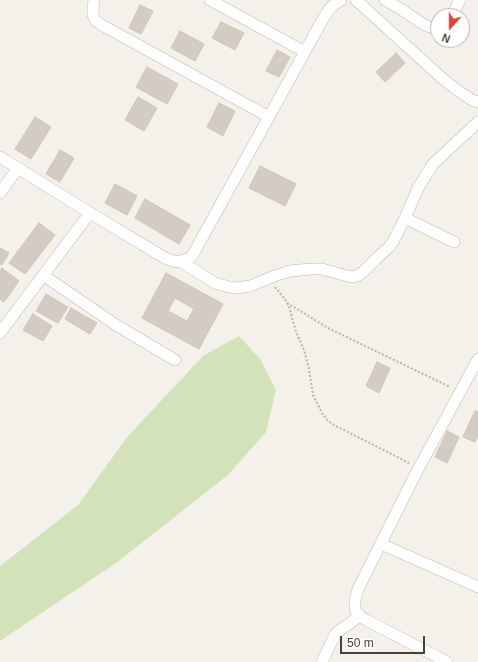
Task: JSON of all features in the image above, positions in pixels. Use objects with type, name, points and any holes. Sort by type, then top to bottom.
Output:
[{"type":"street","points":[[94,0],[92,15],[100,24],[269,117]]},
{"type":"street","points":[[210,0],[305,52]]},
{"type":"street","points":[[0,157],[165,258],[176,262],[188,259],[196,250],[324,17],[331,7],[341,0]]},
{"type":"street","points":[[356,0],[457,90],[472,100],[478,102]]},
{"type":"street","points":[[385,0],[430,27]]},
{"type":"street","points":[[180,261],[215,283],[237,288],[250,286],[290,271],[312,268],[322,269],[351,277],[357,276],[389,247],[394,240],[423,178],[433,164],[478,122]]},
{"type":"street","points":[[0,194],[18,168]]},
{"type":"street","points":[[0,333],[90,213]]},
{"type":"street","points":[[405,218],[454,242]]},
{"type":"street","points":[[43,275],[116,325],[175,360]]},
{"type":"street","points":[[447,662],[360,616],[356,612],[355,600],[358,590],[419,468],[478,358]]},
{"type":"street","points":[[381,544],[478,588]]},
{"type":"street","points":[[322,662],[336,633],[360,616]]},
{"type":"path","points":[[268,279],[287,302],[328,328],[460,392]]},
{"type":"path","points":[[287,302],[296,332],[304,350],[314,395],[322,413],[328,421],[419,468]]},
{"type":"green space","points":[[239,336],[261,360],[276,390],[266,432],[228,475],[116,563],[0,641],[0,566],[78,505],[128,436],[204,355]]},
{"type":"building","points":[[140,5],[153,11],[141,34],[129,28]]},
{"type":"building","points":[[221,22],[244,33],[235,50],[212,38]]},
{"type":"building","points":[[180,31],[204,44],[195,61],[171,48]]},
{"type":"building","points":[[277,50],[290,57],[279,77],[266,71]]},
{"type":"building","points":[[396,53],[405,63],[385,82],[376,72]]},
{"type":"building","points":[[147,67],[178,84],[167,104],[136,87]]},
{"type":"building","points":[[138,97],[157,108],[144,131],[125,120]]},
{"type":"building","points":[[219,103],[235,111],[223,136],[207,127]]},
{"type":"building","points":[[35,117],[51,127],[31,159],[15,149]]},
{"type":"building","points":[[60,150],[74,158],[60,182],[46,174]]},
{"type":"building","points":[[260,166],[296,184],[285,206],[249,188]]},
{"type":"building","points":[[115,184],[137,196],[127,215],[105,203]]},
{"type":"building","points":[[145,199],[190,225],[179,244],[135,218]]},
{"type":"building","points":[[39,223],[55,235],[25,274],[9,263]]},
{"type":"building","points":[[0,248],[9,253],[2,265],[0,264]]},
{"type":"building","points":[[2,268],[19,281],[4,302],[0,299],[0,271]]},
{"type":"building","points":[[166,273],[223,304],[199,349],[142,318]],"holes":[[[175,298],[194,309],[187,321],[168,311]]]},
{"type":"building","points":[[46,294],[68,307],[58,323],[36,311]]},
{"type":"building","points":[[71,308],[97,323],[90,334],[65,319]]},
{"type":"building","points":[[33,314],[52,326],[43,341],[23,330]]},
{"type":"building","points":[[377,362],[390,368],[379,393],[366,386]]},
{"type":"building","points":[[475,411],[478,412],[478,435],[475,442],[463,437]]},
{"type":"building","points":[[447,431],[459,437],[447,463],[435,457]]}]
